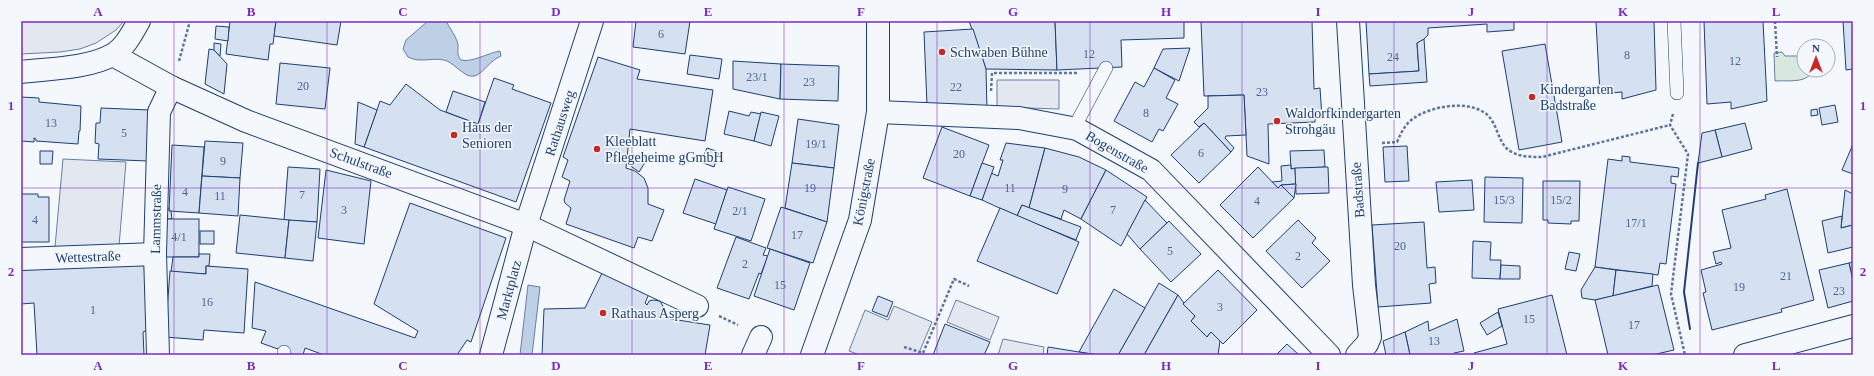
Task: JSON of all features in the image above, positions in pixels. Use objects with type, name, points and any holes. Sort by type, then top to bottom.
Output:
[{"type":"street","points":[[21,72],[81,64],[113,55],[124,46],[139,21]]},
{"type":"street","name":"Rathausweg","points":[[526,225],[592,21]]},
{"type":"street","name":"Königstraße","points":[[812,355],[860,220],[878,112],[878,21]]},
{"type":"street","name":"Badstraße","points":[[1348,21],[1364,285],[1370,337],[1367,344],[1357,355]]},
{"type":"street","name":"Schulstraße","points":[[113,55],[171,87],[246,121],[526,225],[697,306]]},
{"type":"street","name":"Lammstraße","points":[[158,355],[155,254],[159,112],[171,87]]},
{"type":"street","name":"Bogenstraße","points":[[878,112],[1019,118],[1074,128],[1151,170],[1329,355]]},
{"type":"street","name":"Marktplatz","points":[[491,355],[526,225]]},
{"type":"street","name":"Wettestraße","points":[[21,259],[155,254]]},
{"type":"street","points":[[1745,355],[1853,326]]},
{"type":"lane","points":[[1674,21],[1677,93]]},
{"type":"lane","points":[[1074,128],[1106,68]]},
{"type":"path","points":[[171,87],[190,21]]},
{"type":"path","points":[[1775,21],[1777,57]]},
{"type":"path","points":[[991,117],[992,73],[1079,73],[1076,80]]},
{"type":"path","points":[[1397,142],[1403,129],[1414,118],[1428,112],[1447,107],[1469,106],[1485,113],[1495,125],[1501,140],[1509,151],[1524,156],[1542,156],[1670,125],[1688,154],[1671,294],[1685,355]]},
{"type":"path","points":[[904,347],[923,354],[954,280],[969,286]]},
{"type":"shaded area","points":[[21,21],[124,21],[116,30],[96,43],[80,49],[60,52],[21,54]]},
{"type":"shaded area","points":[[1782,52],[1785,56],[1796,56],[1796,78],[1804,78],[1792,81],[1775,81],[1774,53]]},
{"type":"shaded area","points":[[997,80],[1059,80],[1059,109],[997,107]]},
{"type":"shaded area","points":[[63,159],[126,162],[119,246],[55,247]]},
{"type":"shaded area","points":[[956,300],[999,317],[990,340],[947,322]]},
{"type":"shaded area","points":[[894,306],[932,322],[918,355],[860,355],[849,351],[865,310],[888,320]]},
{"type":"shaded area","points":[[1003,339],[1044,347],[1043,355],[998,355]]},
{"type":"water","points":[[428,21],[446,21],[457,41],[458,55],[461,60],[465,61],[475,59],[500,51],[501,56],[474,76],[467,75],[447,61],[438,59],[418,60],[408,57],[403,49],[406,40]]},
{"type":"water","points":[[528,285],[540,287],[532,355],[520,355]]},
{"type":"building","points":[[230,21],[276,21],[273,44],[270,44],[268,60],[226,54]]},
{"type":"building","points":[[276,21],[341,21],[337,45],[274,36]]},
{"type":"building","points":[[636,21],[690,21],[685,54],[633,47]]},
{"type":"building","points":[[969,21],[1055,21],[1057,70],[986,69]]},
{"type":"building","points":[[1055,21],[1184,21],[1184,38],[1121,40],[1122,67],[1057,70]]},
{"type":"building","points":[[1201,21],[1312,21],[1314,89],[1320,88],[1322,118],[1315,118],[1315,122],[1268,124],[1269,164],[1247,156],[1244,95],[1204,96]]},
{"type":"building","points":[[1366,21],[1514,21],[1514,30],[1487,32],[1487,24],[1428,28],[1428,35],[1422,41],[1417,43],[1419,71],[1369,74]]},
{"type":"building","points":[[1596,21],[1654,21],[1656,90],[1622,99],[1622,92],[1600,94]]},
{"type":"building","points":[[1704,21],[1763,21],[1767,101],[1731,109],[1731,102],[1707,104]]},
{"type":"building","points":[[1843,21],[1853,21],[1853,69],[1846,70]]},
{"type":"building","points":[[216,26],[229,27],[228,41],[215,39]]},
{"type":"building","points":[[973,29],[986,69],[987,111],[927,105],[924,32]]},
{"type":"building","points":[[1424,39],[1427,82],[1370,86],[1369,74],[1419,71],[1417,43]]},
{"type":"building","points":[[214,43],[221,44],[220,56],[214,50]]},
{"type":"building","name":"Kindergarten Badstraße","points":[[1545,44],[1562,142],[1519,150],[1502,51]]},
{"type":"building","points":[[1190,48],[1179,81],[1154,68],[1163,49]]},
{"type":"building","points":[[209,49],[214,50],[227,64],[224,94],[205,84]]},
{"type":"building","points":[[690,55],[722,59],[719,79],[687,74]]},
{"type":"building","name":"Kleeblatt Pflegeheime gGmbH","points":[[598,57],[640,70],[637,79],[713,90],[705,141],[630,129],[626,168],[635,171],[644,178],[648,188],[648,204],[664,210],[652,241],[638,237],[634,248],[566,224],[571,208],[565,203],[564,200],[570,181],[562,177],[568,160],[563,157]]},
{"type":"building","points":[[733,61],[781,64],[780,99],[733,89]]},
{"type":"building","points":[[280,63],[330,68],[325,109],[276,104]]},
{"type":"building","points":[[781,64],[839,66],[838,101],[780,99]]},
{"type":"building","points":[[1154,68],[1175,80],[1166,98],[1178,104],[1163,131],[1159,129],[1152,142],[1114,121],[1135,82],[1144,87]]},
{"type":"building","name":"Haus der Senioren","points":[[494,78],[514,85],[512,89],[551,103],[516,202],[364,147],[380,101],[390,105],[406,84],[440,110],[478,124]]},
{"type":"building","points":[[453,91],[485,102],[478,124],[446,112]]},
{"type":"building","points":[[1244,95],[1246,135],[1226,136],[1225,138],[1234,148],[1231,152],[1204,123],[1199,127],[1194,122],[1208,108],[1208,96]]},
{"type":"building","points":[[21,97],[39,98],[39,102],[81,106],[78,144],[36,141],[34,138],[34,142],[21,141]]},
{"type":"building","points":[[358,102],[377,110],[364,147],[355,144]]},
{"type":"building","points":[[1835,105],[1838,122],[1822,125],[1819,108]]},
{"type":"building","points":[[101,108],[150,110],[148,161],[98,159],[99,144],[95,143],[96,123],[100,123]]},
{"type":"building","points":[[1817,109],[1818,115],[1811,116],[1811,110]]},
{"type":"building","points":[[729,111],[749,116],[751,112],[761,114],[754,141],[724,134]]},
{"type":"building","points":[[761,112],[779,116],[771,146],[754,141]]},
{"type":"building","points":[[798,119],[839,125],[834,168],[792,163]]},
{"type":"building","points":[[1204,123],[1231,152],[1199,183],[1171,155]]},
{"type":"building","points":[[1745,123],[1752,149],[1722,157],[1715,130]]},
{"type":"building","points":[[942,127],[989,145],[970,196],[923,178]]},
{"type":"building","points":[[1715,130],[1722,157],[1698,163],[1702,133]]},
{"type":"building","points":[[205,141],[243,143],[240,178],[202,176]]},
{"type":"building","points":[[1006,143],[1045,148],[1029,208],[1022,205],[1017,216],[982,200],[991,173],[998,176],[1003,160],[1000,160]]},
{"type":"building","points":[[1853,144],[1853,174],[1842,170]]},
{"type":"building","points":[[172,145],[204,147],[199,213],[169,211]]},
{"type":"building","points":[[1407,146],[1409,181],[1385,182],[1383,147]]},
{"type":"building","points":[[707,148],[719,152],[714,167],[701,162]]},
{"type":"building","points":[[1045,148],[1079,157],[1106,170],[1081,219],[1064,210],[1061,219],[1029,208]]},
{"type":"building","points":[[1324,150],[1325,167],[1291,169],[1290,151]]},
{"type":"building","points":[[40,151],[53,151],[52,164],[40,164]]},
{"type":"building","points":[[635,155],[646,161],[639,172],[628,164]]},
{"type":"building","points":[[1622,156],[1630,157],[1630,162],[1679,168],[1678,177],[1671,176],[1671,183],[1676,184],[1666,264],[1660,263],[1658,275],[1595,267],[1608,159],[1622,161]]},
{"type":"building","points":[[792,163],[834,168],[827,222],[785,208]]},
{"type":"building","points":[[982,163],[994,167],[982,200],[970,196]]},
{"type":"building","points":[[1291,165],[1291,169],[1295,168],[1296,184],[1281,185],[1278,188],[1272,182],[1282,181],[1281,166]]},
{"type":"building","points":[[288,167],[320,169],[317,222],[284,220]]},
{"type":"building","points":[[1258,167],[1278,188],[1281,185],[1294,198],[1253,238],[1220,205]]},
{"type":"building","points":[[1328,167],[1329,193],[1296,194],[1295,168]]},
{"type":"building","points":[[326,170],[371,181],[364,244],[318,238]]},
{"type":"building","points":[[1106,170],[1147,197],[1121,246],[1081,219]]},
{"type":"building","points":[[202,176],[240,178],[238,216],[199,213]]},
{"type":"building","points":[[1485,177],[1523,178],[1522,223],[1484,222]]},
{"type":"building","points":[[695,179],[727,190],[716,224],[683,213]]},
{"type":"building","points":[[1472,180],[1474,210],[1439,212],[1436,182]]},
{"type":"building","points":[[1543,181],[1580,181],[1579,221],[1571,221],[1571,224],[1548,223],[1548,220],[1543,220]]},
{"type":"building","points":[[1296,184],[1294,198],[1281,185]]},
{"type":"building","points":[[728,187],[765,199],[751,241],[714,229]]},
{"type":"building","points":[[1787,189],[1814,300],[1781,309],[1782,312],[1712,330],[1703,293],[1706,292],[1701,270],[1722,264],[1721,262],[1716,264],[1713,252],[1731,248],[1722,210],[1766,199],[1765,195]]},
{"type":"building","points":[[1845,190],[1853,194],[1853,225],[1841,228]]},
{"type":"building","points":[[21,194],[38,194],[38,197],[49,197],[49,242],[21,242]]},
{"type":"building","points":[[1145,200],[1167,223],[1140,249],[1127,234]]},
{"type":"building","points":[[410,203],[506,238],[471,342],[467,340],[457,355],[324,355],[305,348],[303,355],[295,355],[261,343],[266,331],[252,328],[255,282],[415,338],[418,331],[374,304]]},
{"type":"building","points":[[1022,205],[1081,227],[1076,240],[1017,216]]},
{"type":"building","points":[[781,207],[827,222],[813,263],[767,248]]},
{"type":"building","points":[[161,208],[169,208],[172,219],[162,219]]},
{"type":"building","points":[[1000,208],[1079,242],[1057,294],[977,261]]},
{"type":"building","points":[[240,215],[289,220],[285,258],[236,253]]},
{"type":"building","points":[[1842,216],[1841,228],[1853,225],[1853,247],[1828,253],[1822,221]]},
{"type":"building","points":[[160,219],[199,219],[199,257],[160,257]]},
{"type":"building","points":[[289,220],[317,222],[313,261],[285,258]]},
{"type":"building","points":[[1298,220],[1316,238],[1312,243],[1330,261],[1302,288],[1266,251]]},
{"type":"building","points":[[1169,221],[1201,254],[1171,282],[1140,249]]},
{"type":"building","points":[[1424,222],[1427,268],[1435,267],[1436,283],[1429,284],[1431,303],[1378,307],[1372,225]]},
{"type":"building","points":[[200,231],[214,231],[214,244],[200,244]]},
{"type":"building","points":[[736,237],[766,248],[763,255],[768,256],[761,274],[759,273],[749,299],[717,288]]},
{"type":"building","points":[[1473,241],[1491,242],[1490,260],[1501,260],[1500,279],[1472,278]]},
{"type":"building","points":[[770,249],[810,263],[794,310],[754,296]]},
{"type":"building","points":[[1569,252],[1580,254],[1576,271],[1565,269]]},
{"type":"building","points":[[199,254],[210,254],[209,266],[206,266],[206,274],[171,272],[173,257],[199,257]]},
{"type":"building","points":[[147,259],[148,330],[143,332],[144,355],[37,355],[34,303],[21,304],[21,265]]},
{"type":"building","points":[[1853,262],[1853,281],[1849,263]]},
{"type":"building","points":[[1849,263],[1853,281],[1853,301],[1828,308],[1819,270]]},
{"type":"building","points":[[1501,265],[1520,266],[1520,279],[1500,279]]},
{"type":"building","points":[[206,266],[248,269],[244,333],[204,330],[203,340],[165,337],[170,271],[206,274]]},
{"type":"building","points":[[1595,267],[1616,270],[1613,296],[1595,300],[1582,298],[1581,290]]},
{"type":"building","points":[[1218,270],[1257,310],[1223,344],[1211,332],[1207,337],[1191,321],[1195,316],[1183,304]]},
{"type":"building","points":[[1616,270],[1653,274],[1652,286],[1613,296]]},
{"type":"building","name":"Rathaus Asperg","points":[[602,273],[649,294],[645,303],[647,305],[649,301],[660,301],[664,308],[663,312],[658,317],[710,325],[705,355],[542,355],[544,309],[585,308]]},
{"type":"building","points":[[1159,283],[1178,295],[1144,355],[1118,355]]},
{"type":"building","points":[[1658,285],[1674,350],[1652,355],[1608,355],[1595,300]]},
{"type":"building","points":[[1114,289],[1145,308],[1118,355],[1098,355],[1079,352]]},
{"type":"building","points":[[1178,295],[1184,303],[1183,304],[1195,316],[1191,321],[1207,337],[1211,332],[1220,341],[1218,355],[1144,355]]},
{"type":"building","points":[[1552,295],[1567,355],[1474,355],[1474,353],[1507,344],[1498,309]]},
{"type":"building","points":[[878,296],[893,302],[887,317],[872,311]]},
{"type":"building","points":[[1498,312],[1502,326],[1487,335],[1480,323]]},
{"type":"building","points":[[1457,319],[1464,351],[1454,353],[1455,355],[1410,355],[1405,332],[1428,321],[1429,331]]},
{"type":"building","points":[[945,324],[990,342],[984,355],[933,355]]},
{"type":"building","points":[[1405,332],[1410,355],[1386,355],[1383,341]]},
{"type":"building","points":[[1287,344],[1299,355],[1276,355]]},
{"type":"building","points":[[1048,347],[1079,352],[1098,355],[1047,355]]},
{"type":"wall","points":[[1690,329],[1684,292],[1698,163]]},
{"type":"place","name":"Schwaben Bühne","points":[[942,52]]},
{"type":"place","name":"Kindergarten Badstraße","points":[[1532,97]]},
{"type":"place","name":"Waldorfkindergarten Strohgäu","points":[[1277,121]]},
{"type":"place","name":"Haus der Senioren","points":[[454,135]]},
{"type":"place","name":"Kleeblatt Pflegeheime gGmbH","points":[[597,149]]},
{"type":"place","name":"Rathaus Asperg","points":[[603,313]]}]
